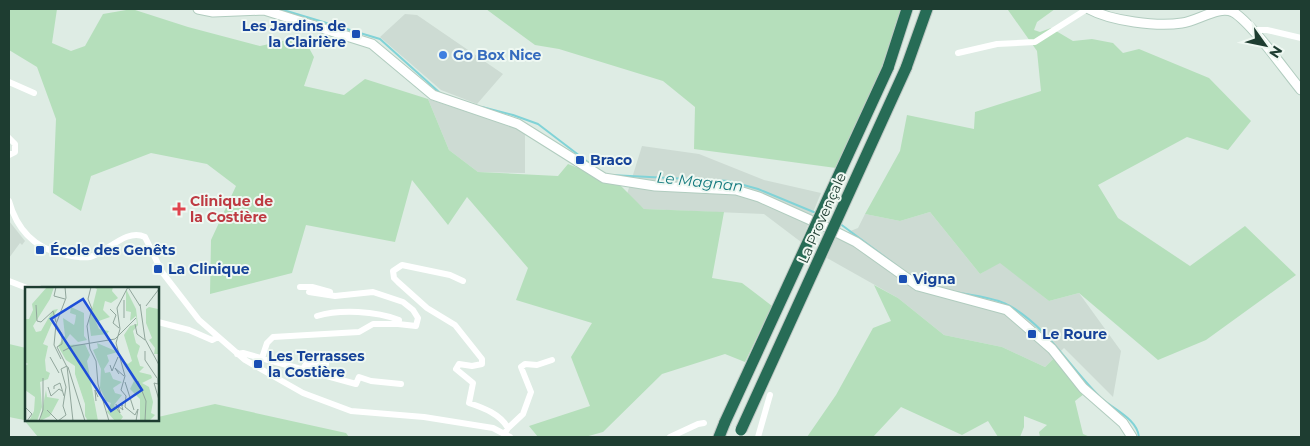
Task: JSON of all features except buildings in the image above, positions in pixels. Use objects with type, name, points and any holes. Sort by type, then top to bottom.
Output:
[{"type":"highway","name":"La Provençale","points":[[719,437],[888,68],[907,9]]},
{"type":"highway","name":"La Provençale","points":[[740,434],[906,68],[928,9]]},
{"type":"street","points":[[198,9],[212,12],[258,9],[280,11],[372,44],[433,95],[518,124],[550,142],[600,176],[655,186],[715,188],[748,193],[856,242],[918,286],[1007,310],[1052,349],[1083,388],[1124,423],[1132,437]]},
{"type":"street","points":[[958,54],[997,44],[1035,42],[1088,9],[1111,17],[1163,24],[1190,21],[1215,12],[1227,10],[1241,18],[1301,90]]},
{"type":"street","points":[[1252,30],[1266,30],[1301,38]]},
{"type":"street","points":[[9,82],[34,93]]},
{"type":"street","points":[[9,138],[15,144],[15,152],[9,155]]},
{"type":"street","points":[[9,201],[15,220],[27,236],[42,247],[58,253],[88,257],[126,238],[136,235],[146,238],[152,247],[160,269],[199,320],[237,354],[304,393],[342,409],[433,418],[493,428],[508,433]]},
{"type":"street","points":[[463,281],[450,275],[402,265],[393,271],[394,278],[426,308],[456,325],[482,359],[482,364],[478,366],[459,364],[456,369],[473,383],[469,403],[492,413],[508,433]]},
{"type":"street","points":[[9,281],[25,287]]},
{"type":"street","points":[[300,287],[322,289],[335,296]]},
{"type":"street","points":[[262,358],[267,343],[278,336],[359,332],[373,324],[416,326],[418,318],[413,310],[392,297],[373,292],[335,296],[309,292]]},
{"type":"street","points":[[316,316],[326,313],[363,313],[392,317],[399,320],[398,324]]},
{"type":"street","points":[[159,322],[189,330],[212,340],[218,337]]},
{"type":"street","points":[[237,354],[241,352],[356,384],[359,378],[401,384]]},
{"type":"street","points":[[508,433],[523,414],[531,392],[521,367],[525,364],[537,365],[552,360]]},
{"type":"street","points":[[303,369],[306,364],[326,364]]},
{"type":"street","points":[[758,437],[770,395]]},
{"type":"street","points":[[670,437],[704,423]]},
{"type":"shaded area","points":[[405,14],[417,15],[503,74],[477,104],[441,90],[380,37]]},
{"type":"shaded area","points":[[428,99],[525,131],[525,173],[478,172],[449,150]]},
{"type":"shaded area","points":[[642,146],[699,154],[764,180],[821,193],[801,242],[764,214],[644,209],[627,194]]},
{"type":"shaded area","points":[[930,212],[980,274],[1000,262],[1049,301],[1079,293],[1121,351],[1113,397],[1064,348],[1045,367],[1002,347],[944,335],[898,298],[827,258],[835,237],[858,228],[865,214],[900,221]]},
{"type":"shaded area","points":[[9,221],[25,241],[22,245],[20,243],[9,258]]},
{"type":"green space","points":[[9,9],[57,9],[52,43],[71,51],[85,46],[103,14],[132,9],[188,27],[260,46],[292,39],[309,48],[314,57],[304,86],[344,95],[365,79],[428,99],[449,150],[478,172],[558,176],[568,164],[619,184],[644,209],[724,212],[712,278],[742,283],[772,306],[745,362],[725,354],[662,374],[603,432],[585,437],[538,437],[529,426],[590,406],[571,357],[592,323],[516,300],[528,268],[467,197],[448,225],[412,180],[395,242],[306,225],[292,273],[210,294],[211,240],[236,186],[207,164],[151,153],[91,176],[81,211],[53,193],[56,119],[37,67],[9,50]]},
{"type":"green space","points":[[486,9],[902,9],[883,66],[836,168],[694,149],[695,107],[663,81],[559,49],[535,45]]},
{"type":"green space","points":[[970,9],[1055,9],[1037,22],[1034,30],[1040,32],[1051,28],[1073,41],[1092,39],[1113,43],[1123,53],[1139,49],[1209,78],[1251,121],[1228,150],[1187,137],[1098,185],[1118,218],[1190,266],[1245,226],[1296,275],[1206,340],[1158,360],[1079,293],[1049,301],[1000,263],[980,274],[930,212],[900,221],[865,214],[900,151],[907,115],[974,129],[975,112],[1041,91],[1037,51],[1008,10]]},
{"type":"green space","points":[[874,285],[898,298],[944,335],[1002,347],[1045,367],[1055,357],[1084,394],[1075,401],[1083,434],[1090,437],[1040,437],[1039,432],[1047,425],[1024,416],[1024,427],[1020,437],[998,437],[988,421],[962,435],[901,407],[873,437],[807,437],[836,395],[873,328],[891,321]]},
{"type":"green space","points":[[9,344],[25,348],[25,421],[159,421],[159,417],[215,404],[346,433],[349,437],[38,437],[24,420],[9,417]]},
{"type":"waterway","name":"Le Magnan","points":[[280,9],[380,39],[440,93]]},
{"type":"waterway","name":"Le Magnan","points":[[482,107],[538,124],[593,166]]},
{"type":"waterway","name":"Le Magnan","points":[[610,175],[729,181],[758,189],[816,213]]},
{"type":"waterway","name":"Le Magnan","points":[[839,223],[897,266]]},
{"type":"waterway","name":"Le Magnan","points":[[909,275],[922,283]]},
{"type":"waterway","name":"Le Magnan","points":[[956,292],[996,300],[1022,314],[1046,335],[1100,397],[1134,424],[1139,437]]},
{"type":"place","name":"Les Jardins de la Clairière","points":[[356,34]]},
{"type":"place","name":"Go Box Nice","points":[[443,55]]},
{"type":"place","name":"Braco","points":[[580,160]]},
{"type":"place","name":"Clinique de la Costière","points":[[179,209]]},
{"type":"place","name":"École des Genêts","points":[[40,250]]},
{"type":"place","name":"La Clinique","points":[[158,269]]},
{"type":"place","name":"Vigna","points":[[903,279]]},
{"type":"place","name":"Le Roure","points":[[1032,334]]},
{"type":"place","name":"Les Terrasses la Costière","points":[[258,364]]}]
